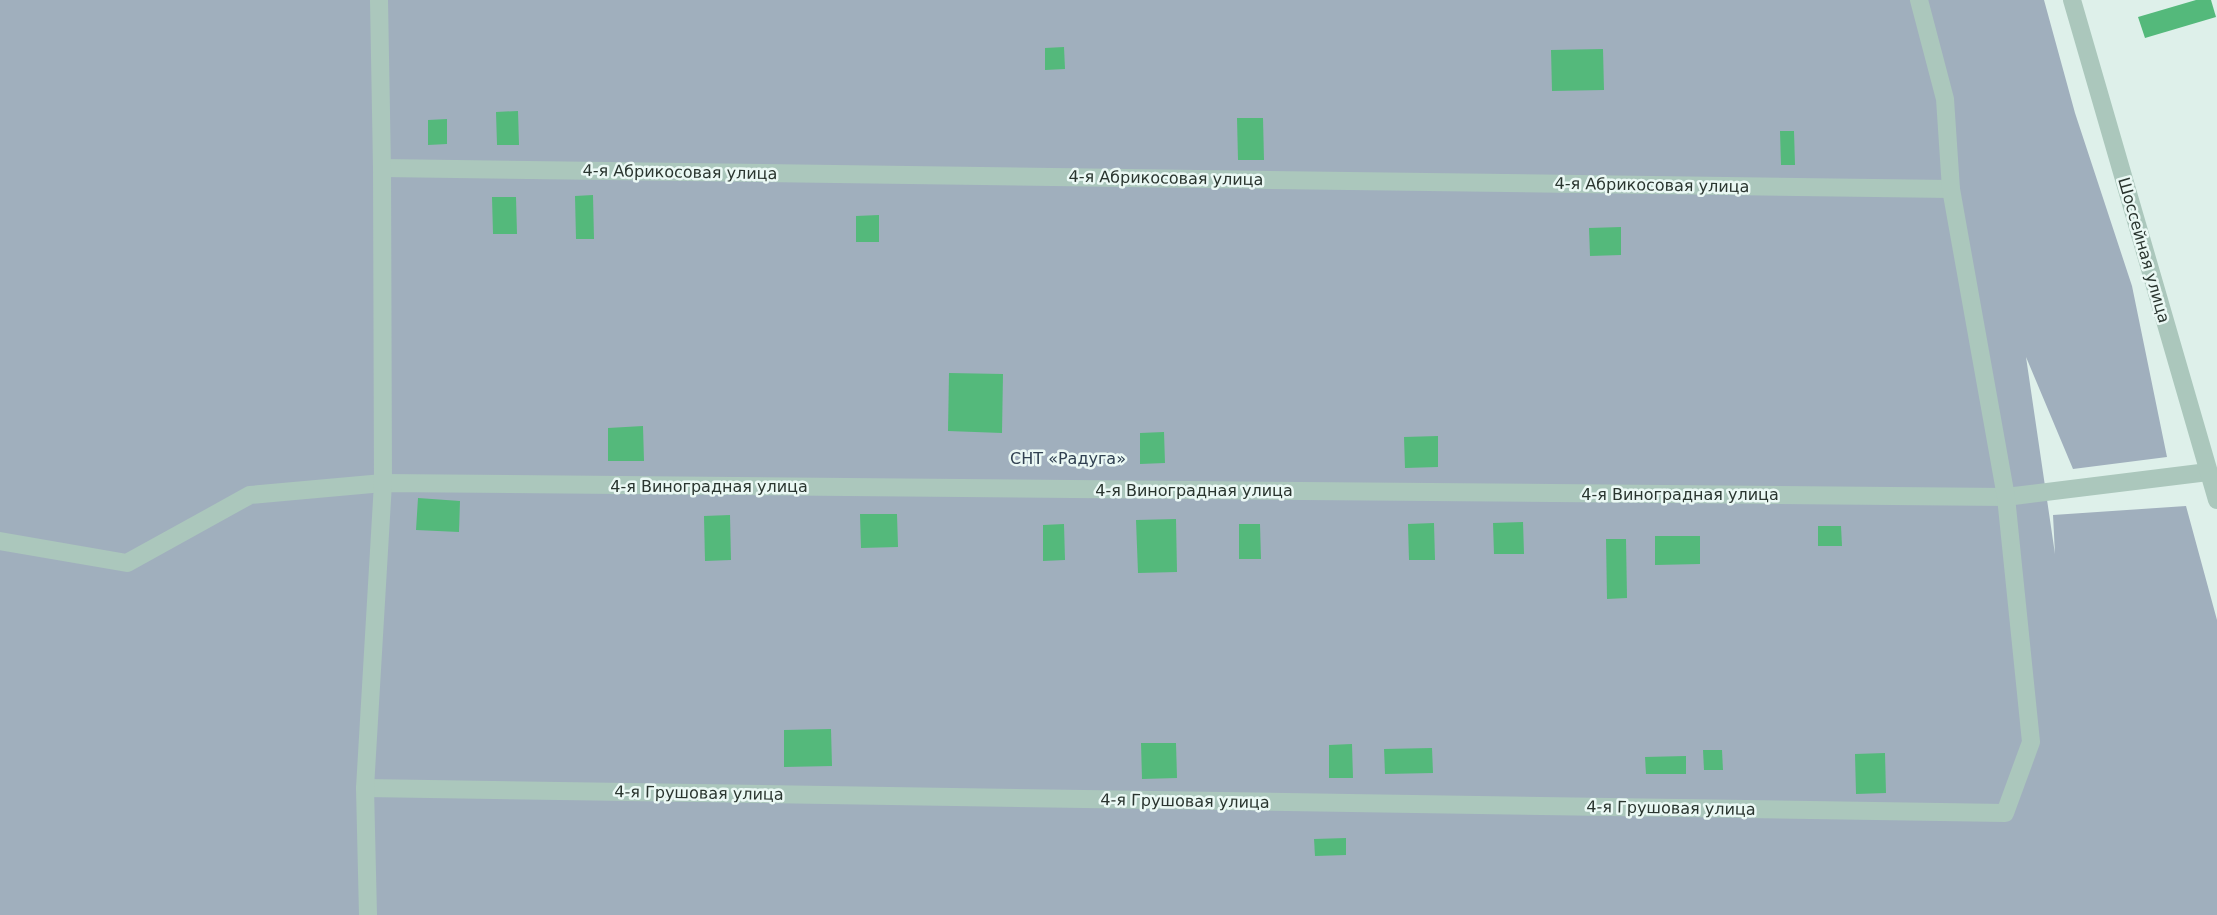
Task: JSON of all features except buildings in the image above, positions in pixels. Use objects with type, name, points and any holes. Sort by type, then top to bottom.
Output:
[{"type":"street","points":[[368,915],[365,788],[383,483],[379,0]]},
{"type":"street","points":[[1919,0],[1945,99],[1951,189],[2006,497]]},
{"type":"street","name":"Шоссейная улица","points":[[2072,0],[2217,500]]},
{"type":"street","name":"4-я Абрикосовая улица","points":[[382,168],[1951,189]]},
{"type":"street","name":"4-я Виноградная улица","points":[[0,541],[128,563],[250,495],[383,483],[2006,497],[2208,472]]},
{"type":"street","name":"4-я Грушовая улица","points":[[365,788],[2005,813],[2031,742],[2006,497]]},
{"type":"green space","name":"СНТ «Радуга»","points":[[0,0],[2044,0],[2075,113],[2132,286],[2167,457],[2073,469],[2026,357],[2055,554],[2053,515],[2186,506],[2217,620],[2217,915],[0,915]]}]
